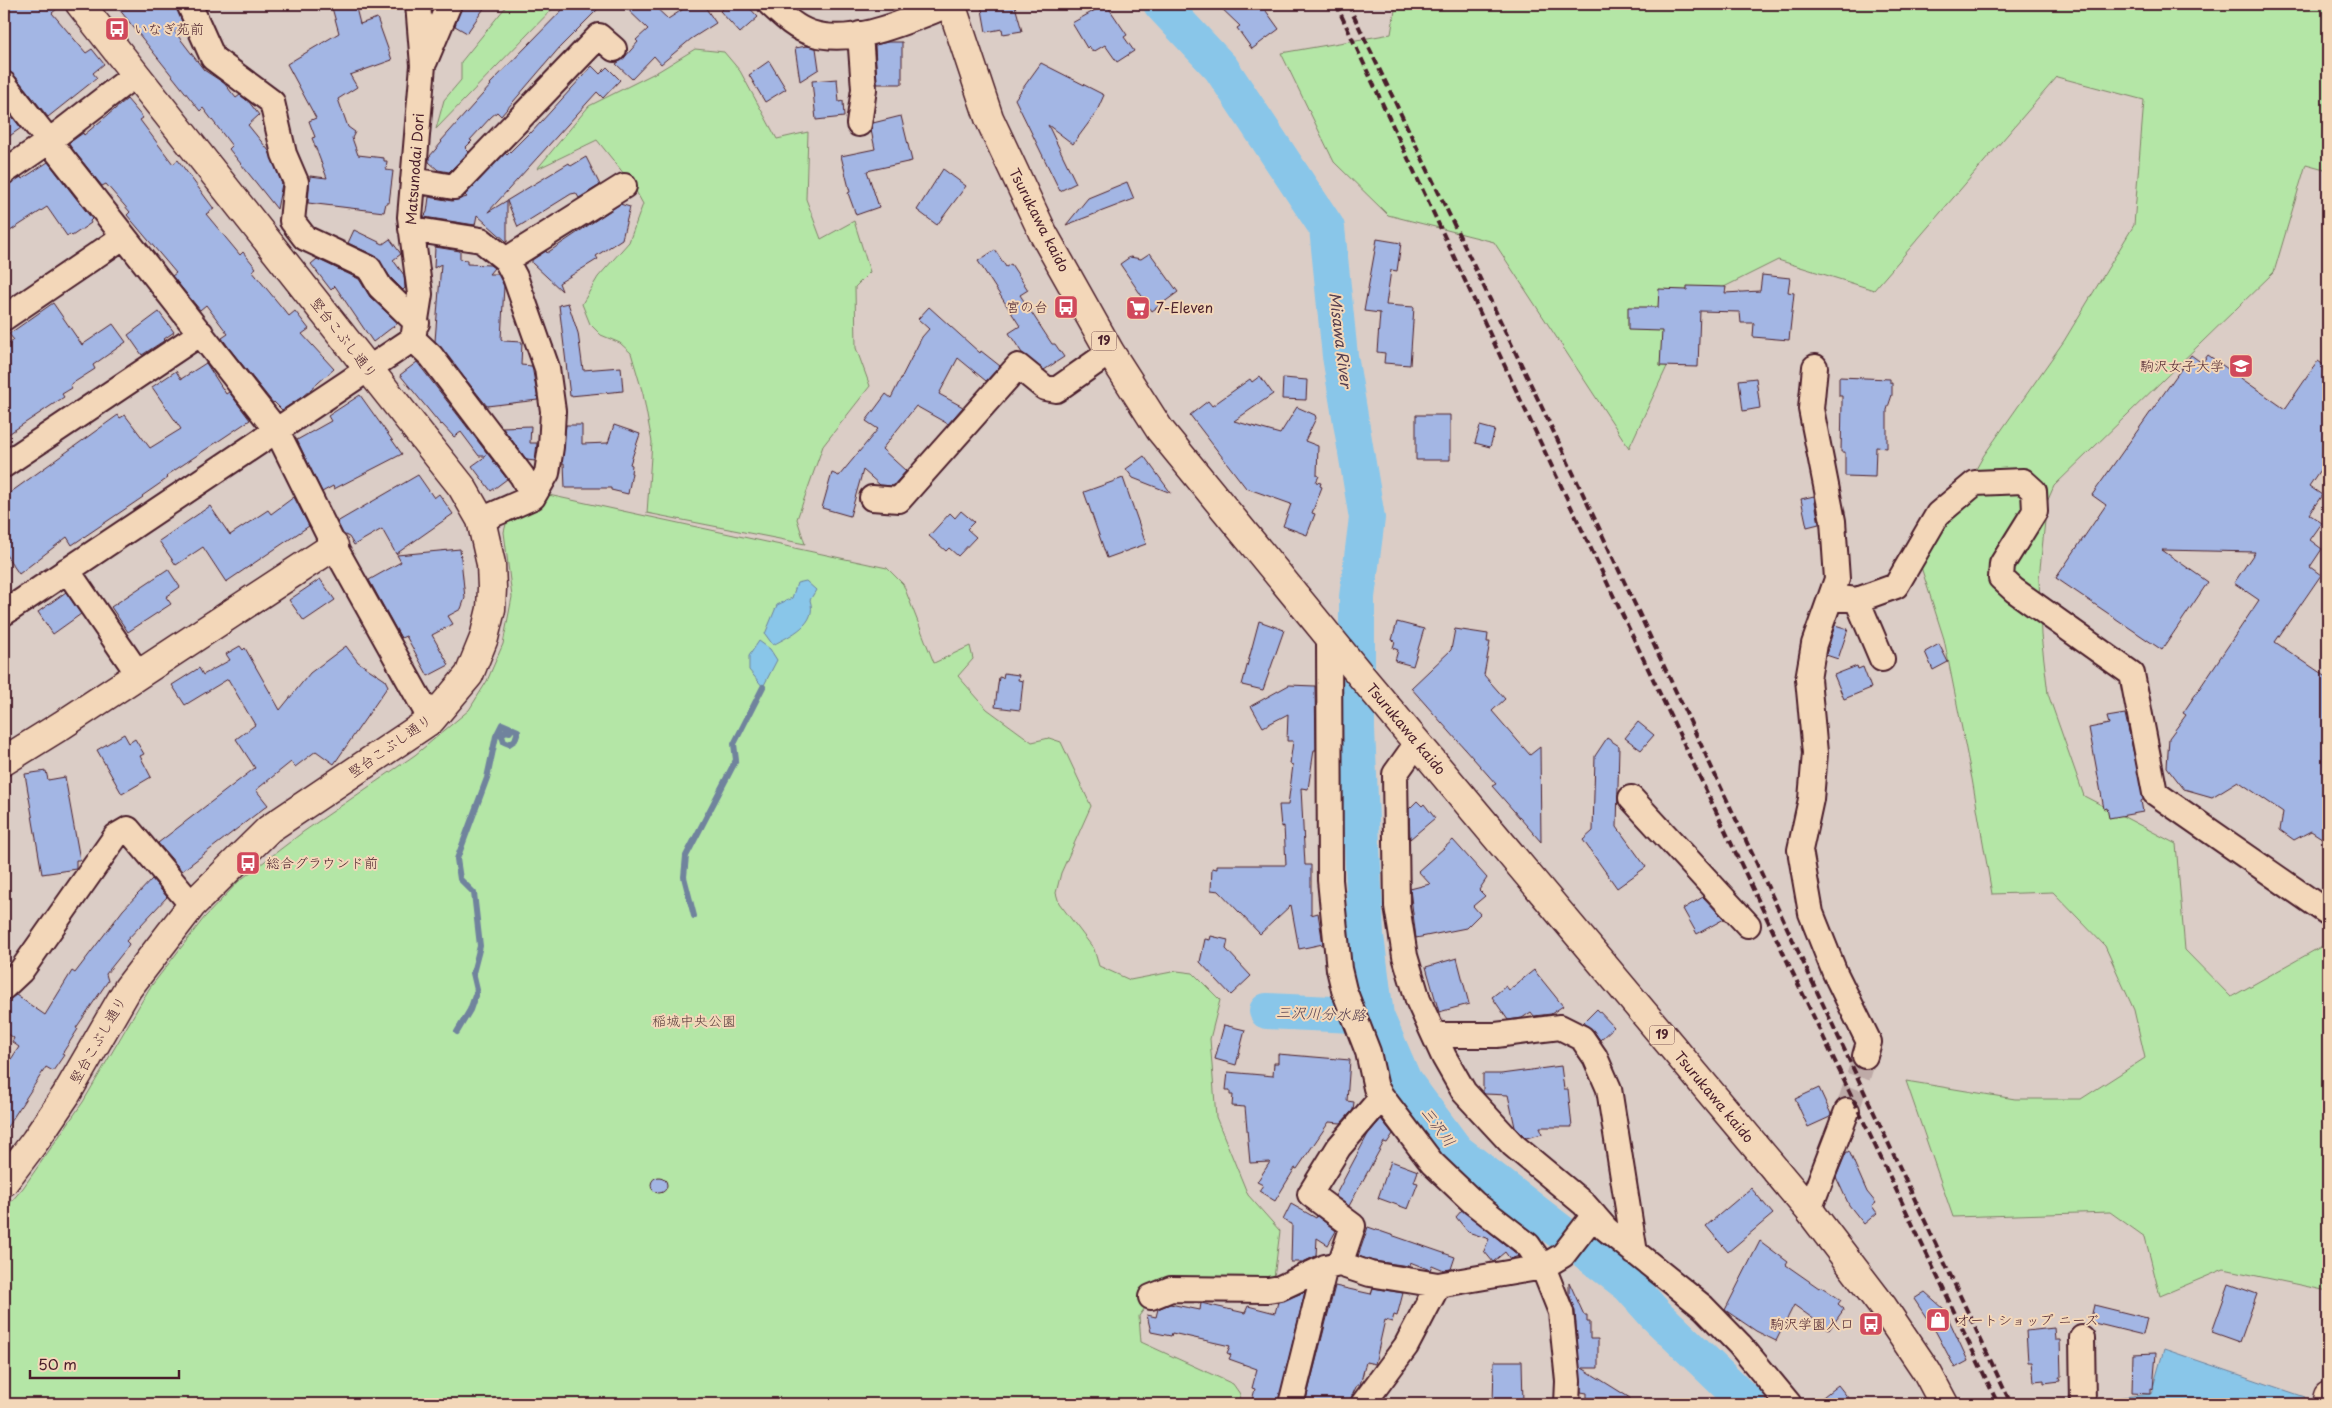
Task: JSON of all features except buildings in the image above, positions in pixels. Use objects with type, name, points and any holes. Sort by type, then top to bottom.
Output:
[{"type":"street","name":"竪台こぶし通り","points":[[4,1182],[66,1095],[128,988],[192,905],[269,829],[431,720],[469,674],[484,638],[491,608],[491,564],[481,520],[462,487],[80,4]]},
{"type":"street","points":[[189,4],[213,58],[272,102],[284,154],[296,182],[292,220],[305,238],[369,268],[380,287],[415,331],[431,356],[522,476],[534,498]]},
{"type":"street","name":"Matsunodai Dori","points":[[415,331],[420,294],[411,229],[413,180],[423,65],[418,4]]},
{"type":"street","points":[[423,65],[450,4]]},
{"type":"street","points":[[770,4],[793,23],[809,32],[838,37],[887,28],[951,4]]},
{"type":"street","name":"Tsurukawa kaido","points":[[951,4],[988,118],[1042,233],[1110,352],[1160,430],[1362,678],[1808,1210],[1883,1306],[1927,1372],[1944,1404]]},
{"type":"street","points":[[859,124],[864,89],[860,34]]},
{"type":"street","points":[[413,180],[454,187],[599,36],[614,49]]},
{"type":"street","points":[[4,172],[48,142],[136,74]]},
{"type":"street","points":[[4,84],[277,431],[334,546],[431,720]]},
{"type":"street","points":[[506,260],[624,186]]},
{"type":"street","points":[[411,229],[481,240],[506,260],[515,277],[547,368],[553,411],[547,473],[534,498],[481,520]]},
{"type":"street","points":[[4,318],[123,237]]},
{"type":"street","points":[[4,613],[277,431],[368,368],[415,331]]},
{"type":"street","points":[[4,466],[201,333]]},
{"type":"street","points":[[872,498],[899,500],[1018,366],[1045,388],[1056,390],[1110,352]]},
{"type":"street","points":[[1815,367],[1811,409],[1833,521],[1837,580],[1814,644],[1808,679],[1815,753],[1811,799],[1800,850],[1811,913],[1834,973],[1869,1042],[1866,1056]]},
{"type":"street","points":[[1831,597],[1857,600],[1896,586],[1938,514],[1975,483],[2022,481],[2034,491],[2035,511],[2002,564],[2001,578],[2014,590],[2132,674],[2155,793],[2328,913]]},
{"type":"street","points":[[4,761],[334,546]]},
{"type":"street","points":[[67,570],[139,674]]},
{"type":"street","points":[[1857,600],[1882,659]]},
{"type":"street","points":[[1329,636],[1330,880],[1339,969],[1344,990],[1364,1043],[1376,1088],[1432,1163],[1474,1203],[1528,1245],[1553,1261],[1561,1312],[1568,1381],[1568,1404]]},
{"type":"street","points":[[1417,743],[1395,774],[1397,906],[1405,956],[1418,1000],[1444,1057],[1464,1092],[1513,1145],[1590,1220],[1606,1229],[1703,1307],[1740,1345],[1789,1404]]},
{"type":"street","points":[[1631,798],[1748,925]]},
{"type":"street","points":[[4,988],[21,971],[116,836],[128,829],[192,905]]},
{"type":"street","points":[[1434,1035],[1496,1035],[1560,1027],[1582,1038],[1609,1089],[1635,1253]]},
{"type":"street","points":[[1291,1404],[1332,1266],[1353,1226],[1310,1194],[1339,1147],[1382,1097]]},
{"type":"street","points":[[1808,1210],[1847,1111]]},
{"type":"street","points":[[1151,1296],[1171,1289],[1268,1290],[1280,1288],[1332,1266],[1438,1285],[1553,1261],[1590,1220]]},
{"type":"street","points":[[1363,1404],[1406,1346],[1438,1285]]},
{"type":"street","points":[[2082,1338],[2083,1404]]},
{"type":"street","points":[[2326,1404],[2328,1396]]},
{"type":"green space","points":[[508,4],[557,4],[436,129],[444,100],[461,80],[461,62]]},
{"type":"green space","points":[[1396,4],[2328,4],[2328,170],[2306,164],[2274,272],[2054,486],[2047,502],[2039,578],[2041,635],[2048,694],[2084,796],[2176,844],[2185,950],[2231,997],[2324,945],[2328,949],[2328,1291],[2224,1269],[2160,1296],[2145,1237],[2110,1212],[1953,1217],[1906,1081],[2015,1099],[2081,1099],[2145,1058],[2134,1010],[2105,946],[2053,892],[1992,894],[1972,779],[1944,639],[1921,567],[1984,455],[2064,341],[2134,225],[2144,100],[2057,77],[1874,290],[1778,260],[1698,300],[1629,448],[1494,242],[1388,215],[1334,162],[1281,53],[1391,34]]},
{"type":"green space","points":[[695,49],[724,52],[740,71],[777,139],[808,132],[806,199],[821,239],[854,221],[870,272],[855,287],[856,348],[870,386],[823,446],[797,519],[805,544],[647,513],[652,442],[643,394],[631,353],[620,343],[601,335],[590,324],[582,304],[598,277],[629,242],[643,204],[632,184],[597,140],[537,169],[589,106],[659,71]]},
{"type":"green space","name":"稲城中央公園","points":[[544,494],[887,568],[903,584],[934,663],[970,646],[973,659],[958,676],[987,709],[1032,742],[1049,738],[1061,742],[1091,806],[1061,873],[1056,893],[1059,903],[1094,949],[1099,966],[1130,980],[1177,971],[1193,973],[1220,1000],[1210,1039],[1216,1117],[1248,1195],[1280,1231],[1274,1278],[1170,1279],[1153,1288],[1145,1308],[1139,1316],[1141,1342],[1233,1384],[1240,1394],[1239,1404],[4,1404],[4,1210],[23,1188],[83,1102],[149,989],[204,918],[239,881],[303,832],[415,755],[469,710],[487,681],[503,644],[512,597],[504,532],[507,520]]},
{"type":"water","points":[[806,581],[816,590],[810,600],[810,616],[807,622],[795,633],[773,645],[765,634],[777,605],[792,598],[797,583]]},
{"type":"water","points":[[759,641],[770,649],[777,660],[763,687],[749,670],[749,656]]},
{"type":"water","points":[[2164,1349],[2305,1397],[2303,1404],[2097,1404],[2097,1400],[2151,1394]]},
{"type":"waterway","name":"三沢川","points":[[1161,4],[1221,68],[1327,228],[1340,356],[1367,518],[1357,597],[1357,729],[1366,936],[1376,1016],[1404,1081],[1456,1151],[1629,1285],[1654,1313],[1748,1404]]},
{"type":"waterway","points":[[694,916],[684,877],[686,856],[736,760],[734,744],[763,687]]},
{"type":"waterway","points":[[457,1032],[470,1010],[477,990],[473,973],[480,946],[474,893],[460,879],[457,859],[487,778],[496,736],[502,724],[518,731],[515,740],[509,744],[504,742],[502,736],[505,731],[510,732]]},
{"type":"waterway","name":"三沢川分水路","points":[[1267,1011],[1376,1016]]},
{"type":"tunnel","points":[[1847,1111],[1865,1056]]},
{"type":"railway","points":[[1336,4],[1544,450],[1998,1404]]},
{"type":"railway","points":[[1348,4],[1559,443],[2011,1404]]},
{"type":"place","name":"いなぎ苑前","points":[[117,29]]},
{"type":"place","name":"宮の台","points":[[1066,307]]},
{"type":"place","name":"7-Eleven","points":[[1138,308]]},
{"type":"place","name":"駒沢女子大学","points":[[2241,366]]},
{"type":"place","name":"総合グラウンド前","points":[[248,863]]},
{"type":"place","name":"オートショップ ニーズ","points":[[1938,1320]]},
{"type":"place","name":"駒沢学園入口","points":[[1871,1324]]},
{"type":"water label","name":"Misawa River","points":[[1340,340]]}]
